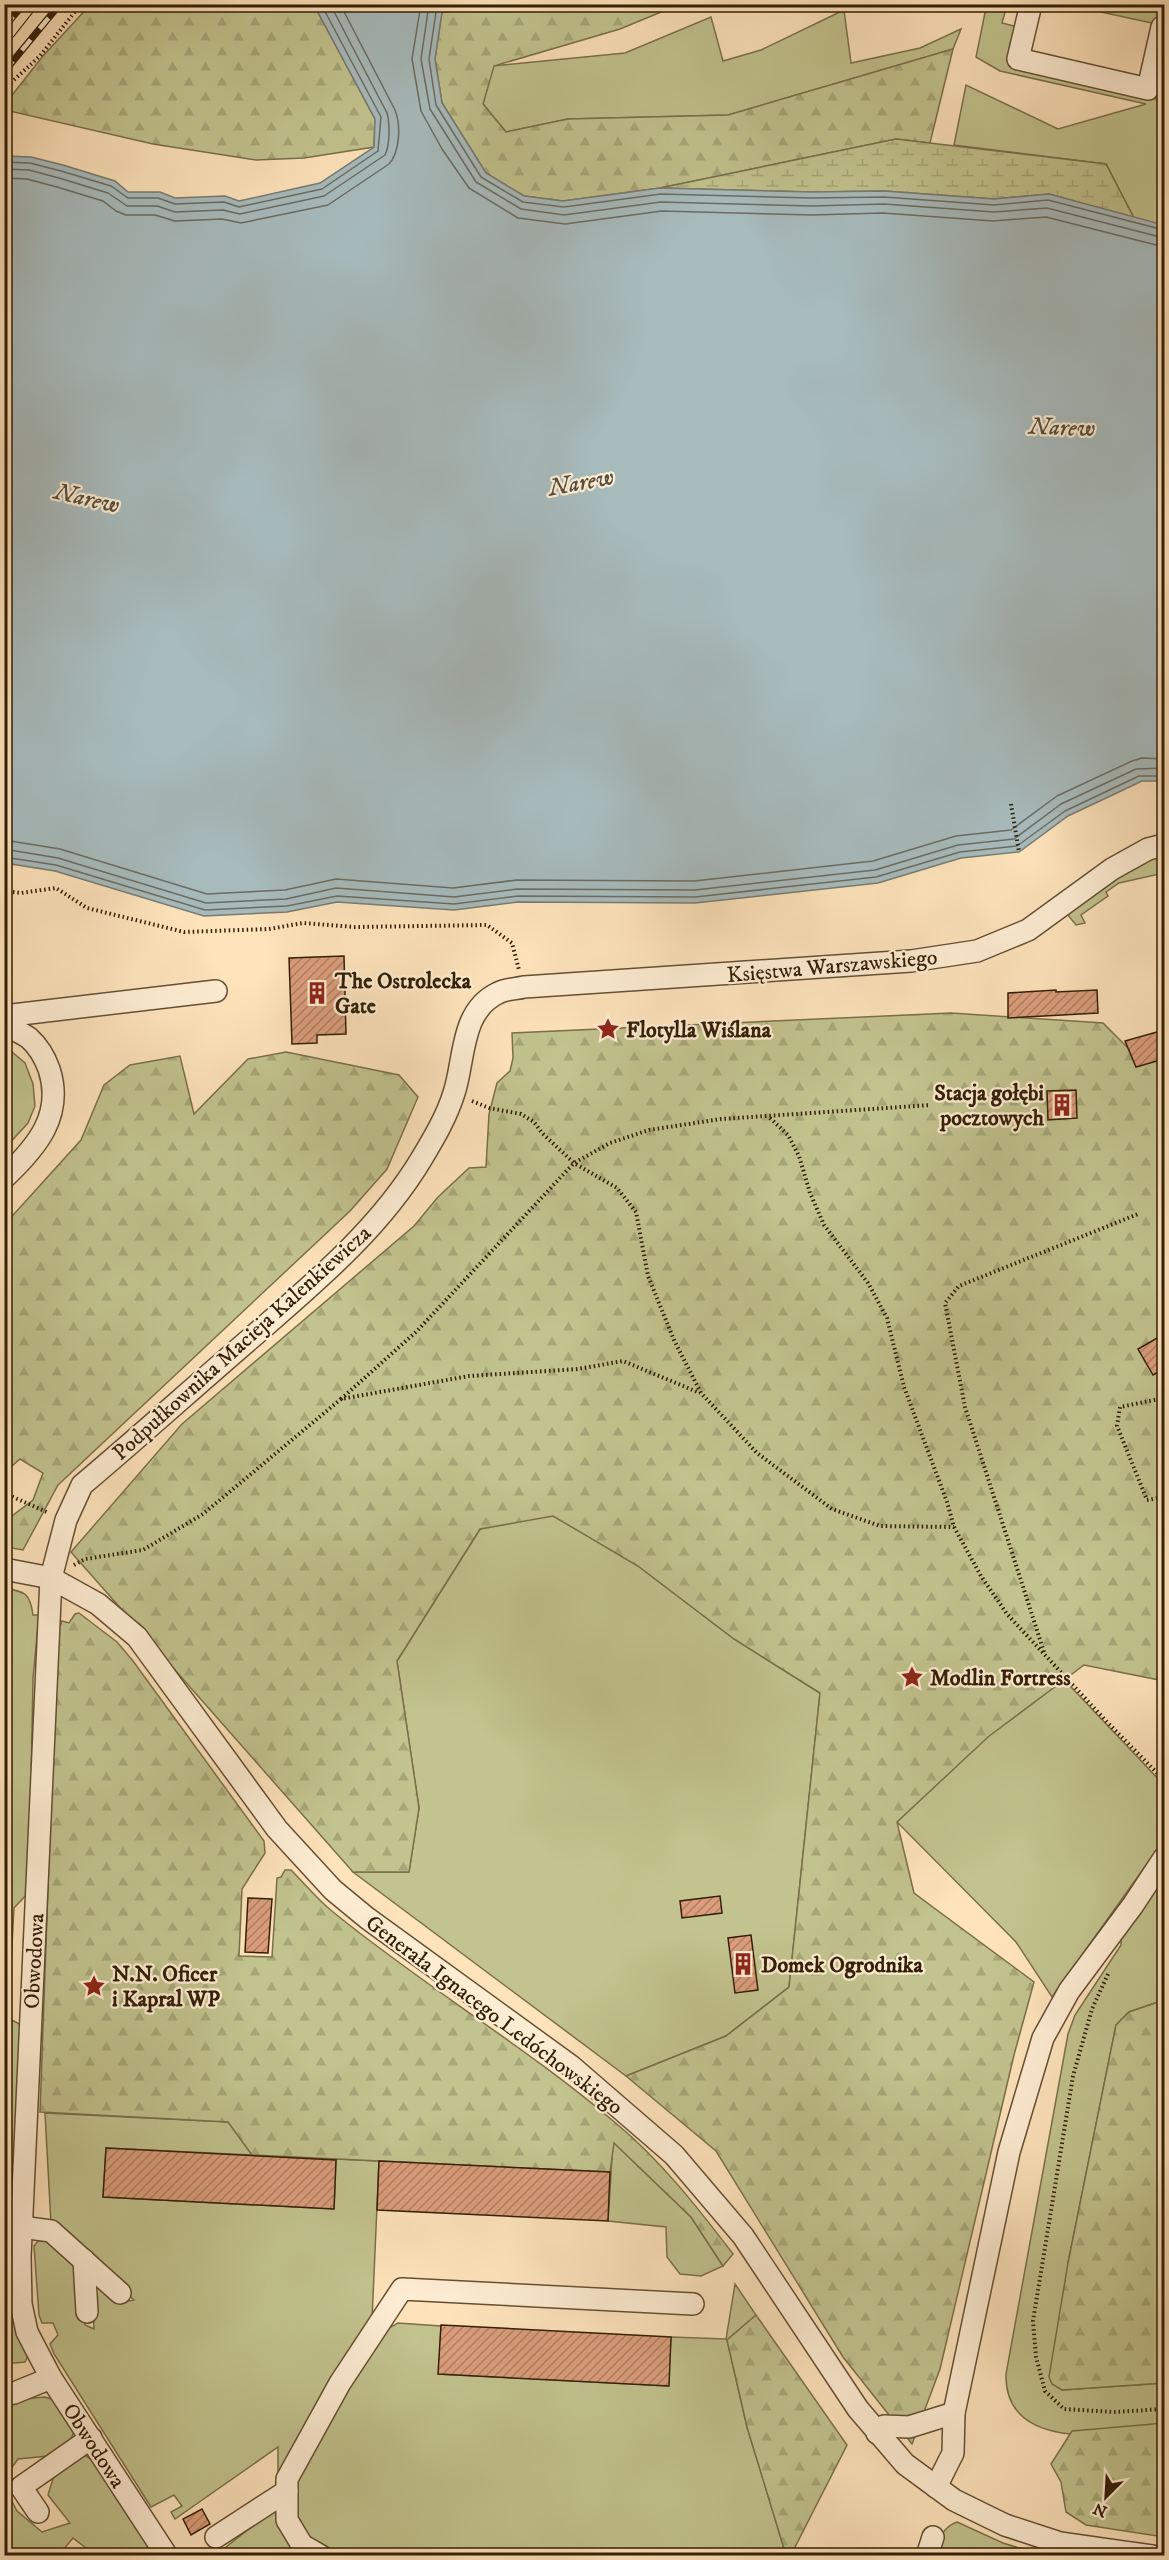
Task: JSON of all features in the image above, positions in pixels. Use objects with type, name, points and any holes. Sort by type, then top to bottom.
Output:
[{"type":"main road","points":[[4,27],[22,4]]},
{"type":"street","points":[[1031,4],[1018,59],[1148,89],[1162,27],[1164,27]]},
{"type":"street","name":"Księstwa Warszawskiego","points":[[478,1010],[498,993],[524,987],[911,961],[977,951],[1028,930],[1112,869],[1148,849],[1164,845]]},
{"type":"street","points":[[4,1016],[216,991]]},
{"type":"street","name":"Podpułkownika Macieja Kalenkiewicza","points":[[51,1578],[66,1520],[82,1485],[302,1293],[350,1248],[394,1200],[433,1141],[454,1094],[462,1065],[465,1034],[478,1010]]},
{"type":"street","points":[[4,1024],[30,1039],[45,1058],[54,1086],[53,1113],[41,1137],[4,1178]]},
{"type":"street","name":"Generała Ignacego Ledóchowskiego","points":[[4,1569],[51,1578],[98,1604],[137,1637],[277,1829],[333,1890],[571,2066],[674,2155],[743,2236],[858,2409],[904,2464],[982,2515],[1030,2534],[1060,2543],[1152,2556]]},
{"type":"street","name":"Obwodowa","points":[[51,1578],[21,2227],[21,2304],[27,2332],[51,2378],[167,2556]]},
{"type":"street","points":[[936,2487],[953,2453],[954,2413],[1009,2152],[1043,2038],[1069,1991],[1133,1905],[1164,1858]]},
{"type":"street","points":[[21,2227],[51,2231],[120,2293]]},
{"type":"street","points":[[84,2260],[87,2312]]},
{"type":"street","points":[[321,2556],[302,2545],[287,2520],[287,2479],[340,2383],[402,2289],[693,2304]]},
{"type":"street","points":[[4,2394],[14,2393],[51,2378]]},
{"type":"street","points":[[877,2433],[884,2426],[909,2427],[954,2413]]},
{"type":"street","points":[[38,2512],[21,2487],[92,2438]]},
{"type":"street","points":[[216,2537],[287,2490]]},
{"type":"path","points":[[5,87],[40,56],[81,4]]},
{"type":"path","points":[[1011,804],[1019,852]]},
{"type":"path","points":[[4,891],[21,893],[56,888],[87,908],[184,932],[269,929],[303,923],[355,927],[487,925],[512,943],[524,987]]},
{"type":"path","points":[[70,1567],[86,1559],[143,1550],[203,1514],[341,1400],[417,1331],[574,1162],[610,1143],[649,1130],[721,1119],[770,1118],[931,1106]]},
{"type":"path","points":[[489,1108],[521,1114],[534,1122],[542,1133],[574,1162],[617,1188],[636,1212],[648,1276],[674,1341],[701,1393],[757,1453],[832,1509],[880,1526],[954,1527]]},
{"type":"path","points":[[770,1118],[788,1135],[799,1156],[810,1193],[824,1225],[868,1283],[887,1318],[904,1387],[947,1502],[954,1527],[981,1575],[1007,1614],[1164,1780]]},
{"type":"path","points":[[1045,1656],[965,1407],[945,1303],[959,1286],[1138,1215]]},
{"type":"path","points":[[341,1400],[469,1376],[578,1369],[623,1361],[701,1393]]},
{"type":"path","points":[[1164,1398],[1120,1407],[1117,1426],[1147,1500],[1164,1497]]},
{"type":"path","points":[[4,1493],[66,1520]]},
{"type":"path","points":[[1113,1965],[1092,2009],[1073,2076],[1033,2321],[1036,2357],[1045,2391],[1065,2409],[1114,2412],[1164,2409]]},
{"type":"green space","points":[[545,4],[678,5],[620,29],[494,66],[483,104],[506,132],[568,119],[728,115],[953,49],[930,143],[896,139],[660,188],[563,201],[524,196],[486,173],[442,103],[435,59],[442,12]]},
{"type":"green space","points":[[90,5],[314,5],[375,119],[374,147],[304,158],[256,160],[153,144],[5,110],[5,104],[43,56]]},
{"type":"green space","points":[[985,5],[1007,5],[1002,23],[1018,27],[1009,65],[1011,67],[1155,99],[1164,64],[1164,225],[1134,218],[1106,164],[954,145],[966,85],[1058,129],[1146,104],[1000,71],[976,57]]},
{"type":"green space","points":[[1069,5],[1164,5],[1164,20],[1156,24]]},
{"type":"green space","points":[[844,10],[851,63],[920,48],[961,29],[953,49],[728,115],[568,119],[506,132],[483,104],[493,66],[625,53],[711,17],[723,61],[761,50]]},
{"type":"green space","points":[[896,139],[1106,164],[1134,218],[1049,194],[994,199],[884,191],[812,192],[660,188]]},
{"type":"green space","points":[[1164,853],[1164,873],[1119,883],[1106,892],[1108,896],[1081,915],[1085,923],[1076,925],[1067,914],[1132,867]]},
{"type":"green space","points":[[951,1013],[1103,1023],[1134,1054],[1164,1043],[1164,1708],[1159,1680],[1084,1665],[988,1737],[897,1822],[914,1893],[1034,1982],[1014,2055],[940,2369],[912,2444],[843,2357],[716,2151],[626,2076],[726,2036],[789,1987],[820,1693],[734,1639],[638,1566],[553,1516],[480,1529],[397,1661],[419,1808],[409,1872],[353,1872],[71,1552],[182,1424],[414,1226],[438,1197],[469,1168],[486,1167],[489,1114],[497,1083],[510,1071],[513,1058],[512,1033]]},
{"type":"green space","points":[[5,1046],[25,1063],[33,1084],[35,1106],[28,1123],[5,1148]]},
{"type":"green space","points":[[286,1052],[399,1075],[418,1097],[387,1169],[350,1211],[58,1485],[23,1550],[5,1547],[12,1516],[33,1500],[43,1473],[20,1459],[5,1472],[5,1224],[81,1140],[104,1085],[130,1065],[180,1056],[194,1114],[248,1059]]},
{"type":"green space","points":[[553,1515],[638,1566],[734,1639],[820,1693],[789,1987],[726,2036],[626,2076],[353,1872],[409,1872],[419,1808],[397,1661],[480,1529]]},
{"type":"green space","points":[[4,1588],[26,1595],[33,1615],[39,1615],[33,1678],[29,1892],[14,1908],[8,2018],[23,2026],[10,2268],[14,2312],[28,2356],[25,2362],[4,2364]]},
{"type":"green space","points":[[79,1613],[117,1642],[133,1661],[264,1841],[265,1853],[242,1889],[239,1956],[272,1957],[277,1878],[281,1877],[285,1870],[291,1870],[327,1907],[368,1940],[548,2070],[634,2139],[679,2186],[733,2254],[723,2266],[691,2217],[614,2143],[610,2172],[252,2155],[228,2122],[40,2112],[57,1634],[62,1621],[69,1623],[75,1614]]},
{"type":"green space","points":[[1018,1631],[1164,1785],[1164,1840],[1052,1997],[1016,1942],[897,1822]]},
{"type":"green space","points":[[1164,1875],[1164,2000],[1129,2012],[1116,2025],[1068,2263],[1062,2390],[1164,2383],[1164,2432],[1117,2435],[1065,2433],[1041,2428],[1023,2417],[1010,2399],[1006,2374],[1068,2034],[1075,2015],[1121,1945],[1121,1936]]},
{"type":"green space","points":[[1164,2000],[1164,2247],[1158,2278],[1164,2287],[1164,2383],[1062,2390],[1052,2384],[1049,2377],[1068,2263],[1116,2025],[1129,2012]]},
{"type":"green space","points":[[45,2113],[229,2122],[252,2155],[106,2148],[103,2197],[334,2209],[336,2159],[379,2161],[372,2320],[278,2482],[278,2447],[175,2519],[171,2512],[182,2506],[174,2495],[151,2507],[54,2354],[50,2344],[58,2335],[53,2323],[42,2323],[39,2315],[34,2246],[38,2241],[51,2239],[76,2267],[85,2325],[94,2329],[92,2277],[123,2302],[134,2300],[51,2224]]},
{"type":"green space","points":[[613,2142],[691,2217],[723,2266],[701,2276],[680,2274],[667,2257],[666,2227],[608,2221]]},
{"type":"green space","points":[[735,2284],[756,2315],[727,2340],[747,2427],[786,2555],[346,2555],[307,2540],[292,2521],[292,2482],[378,2334],[398,2323],[441,2326],[439,2374],[668,2386],[671,2337],[726,2339]]},
{"type":"green space","points":[[756,2315],[847,2445],[791,2555],[786,2555],[747,2427],[727,2340]]},
{"type":"green space","points":[[44,2397],[57,2400],[72,2423],[74,2428],[71,2439],[58,2455],[18,2459],[5,2477],[5,2401]]},
{"type":"green space","points":[[1164,2423],[1164,2537],[1086,2525],[1066,2512],[1061,2482],[1051,2464],[1072,2431]]},
{"type":"green space","points":[[81,2456],[86,2456],[96,2462],[155,2555],[95,2555],[73,2538],[59,2555],[5,2555],[4,2486],[17,2511],[42,2532],[70,2523],[48,2495],[55,2472]]},
{"type":"green space","points":[[277,2506],[304,2556],[215,2556]]},
{"type":"green space","points":[[957,2522],[1003,2543],[1042,2555],[934,2556],[944,2531]]},
{"type":"water","name":"Narew","points":[[314,5],[545,5],[442,12],[435,59],[442,103],[486,173],[524,196],[563,201],[660,188],[812,192],[884,191],[994,199],[1049,194],[1164,225],[1164,781],[1142,781],[1068,816],[1019,852],[961,858],[878,883],[695,903],[518,902],[454,910],[337,902],[287,912],[204,916],[55,871],[5,863],[5,156],[31,157],[63,165],[115,181],[128,192],[160,192],[175,198],[225,196],[239,201],[320,183],[374,147],[375,119]]},
{"type":"building","name":"The Ostrolecka Gate","points":[[344,956],[346,1034],[317,1035],[317,1043],[292,1044],[289,958]]},
{"type":"building","points":[[1056,990],[1056,992],[1097,990],[1098,1013],[1008,1018],[1008,993]]},
{"type":"building","points":[[1164,1030],[1164,1059],[1136,1067],[1125,1041]]},
{"type":"building","name":"Stacja gołębi pocztowych","points":[[1076,1090],[1077,1118],[1048,1120],[1047,1091]]},
{"type":"building","points":[[1164,1334],[1164,1369],[1153,1375],[1138,1349]]},
{"type":"building","points":[[720,1896],[722,1913],[682,1918],[680,1901]]},
{"type":"building","points":[[248,1898],[272,1899],[268,1953],[245,1952]]},
{"type":"building","name":"Domek Ogrodnika","points":[[751,1935],[758,1990],[735,1993],[728,1938]]},
{"type":"building","points":[[106,2148],[336,2160],[334,2209],[103,2197]]},
{"type":"building","points":[[379,2161],[610,2172],[608,2221],[377,2210]]},
{"type":"building","points":[[441,2325],[671,2337],[669,2386],[438,2374]]},
{"type":"building","points":[[202,2509],[210,2524],[191,2535],[183,2519]]},
{"type":"railway","points":[[4,27],[24,4]]},
{"type":"railway","points":[[4,72],[60,4]]},
{"type":"place","name":"The Ostrolecka Gate","points":[[317,993]]},
{"type":"place","name":"Flotylla Wiślana","points":[[608,1029]]},
{"type":"place","name":"Stacja gołębi pocztowych","points":[[1062,1105]]},
{"type":"place","name":"Modlin Fortress","points":[[912,1677]]},
{"type":"place","name":"Domek Ogrodnika","points":[[743,1964]]},
{"type":"place","name":"N.N. Oficer i Kapral WP","points":[[94,1986]]}]
